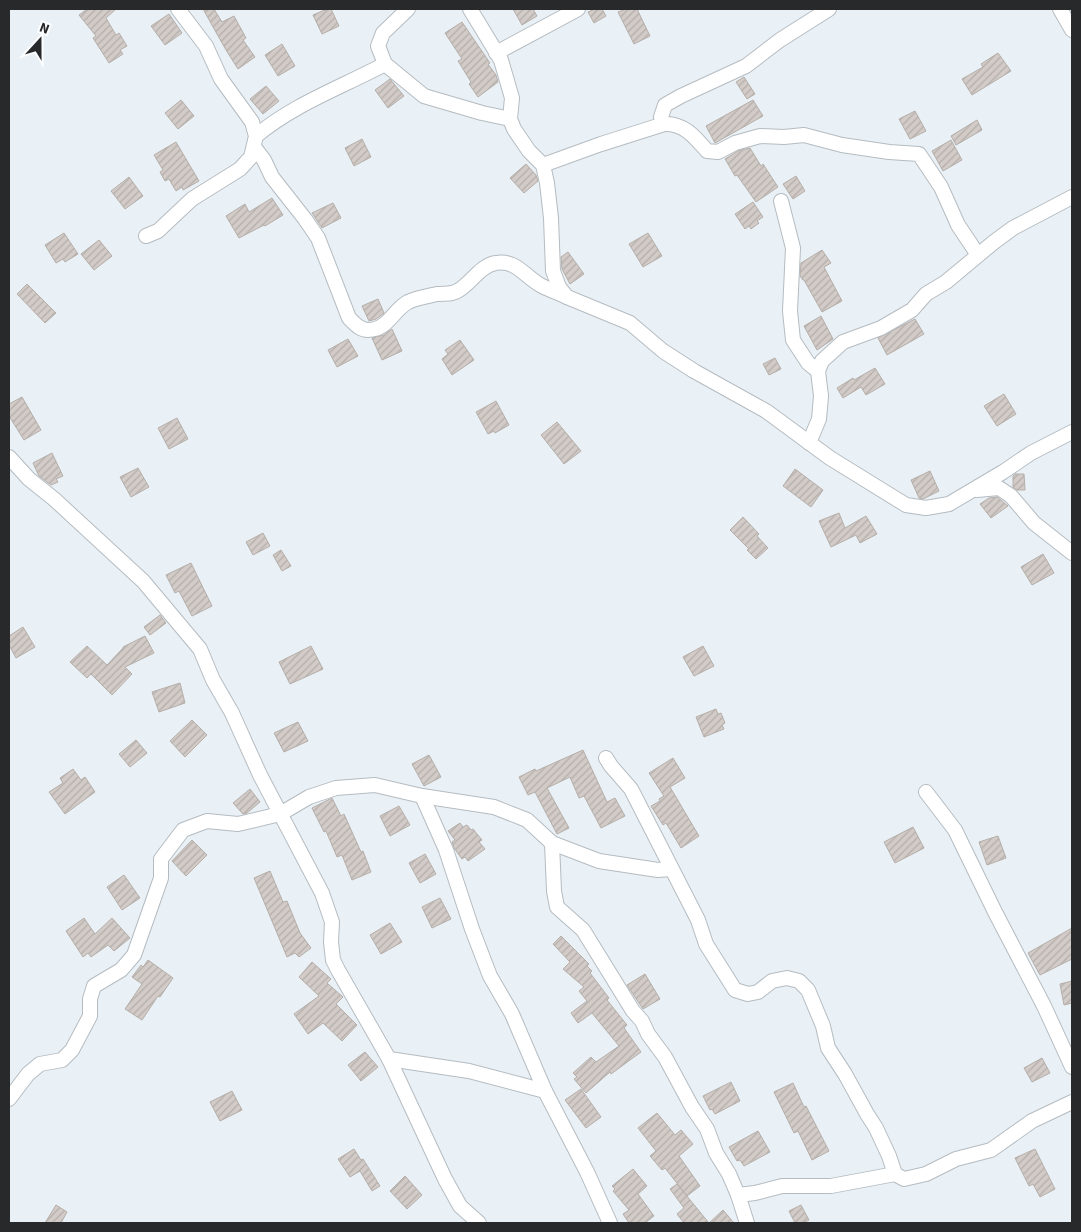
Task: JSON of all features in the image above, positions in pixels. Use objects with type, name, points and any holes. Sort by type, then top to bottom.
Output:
[{"type":"street","points":[[178,9],[206,46],[221,79],[252,122],[255,141],[272,177],[318,238],[349,318],[359,328],[369,330],[379,327],[391,320],[398,308],[410,301],[439,294],[453,294],[465,287],[484,268],[495,263],[512,263],[541,286],[630,324],[663,351],[694,371],[766,411],[809,443],[906,505],[926,508],[949,504],[1031,453],[1072,432]]},
{"type":"street","points":[[408,9],[383,33],[378,46],[385,64],[424,96],[482,114],[510,119]]},
{"type":"street","points":[[470,9],[500,60],[512,98],[510,119],[514,129],[529,151],[543,166],[551,218],[553,271],[559,287],[567,297]]},
{"type":"street","points":[[496,54],[578,9]]},
{"type":"street","points":[[664,124],[662,117],[665,105],[746,66],[780,40],[829,9]]},
{"type":"street","points":[[1060,9],[1072,30]]},
{"type":"street","points":[[146,236],[158,231],[192,199],[240,169],[251,157],[255,141],[270,124],[385,64]]},
{"type":"street","points":[[543,166],[601,144],[664,124],[672,124],[692,133],[707,151],[718,152],[735,143],[760,136],[784,137],[804,135],[842,145],[919,154],[941,187],[958,225],[978,254]]},
{"type":"street","points":[[809,443],[820,419],[821,396],[818,370],[822,361],[844,342],[881,328],[912,310],[926,294],[946,282],[978,254],[1013,228],[1072,198]]},
{"type":"street","points":[[781,201],[793,248],[790,311],[793,340],[808,362],[818,370]]},
{"type":"street","points":[[9,457],[29,479],[54,499],[142,581],[200,649],[280,814],[316,880],[328,908],[332,922],[331,942],[333,960],[389,1059],[445,1179],[460,1206],[479,1223]]},
{"type":"street","points":[[974,490],[999,488],[1011,496],[1034,524],[1072,554]]},
{"type":"street","points":[[606,758],[631,789],[698,920],[706,944],[735,990],[748,994],[758,992],[772,982],[787,978],[798,981],[808,990],[823,1026],[828,1048],[876,1128],[895,1174]]},
{"type":"street","points":[[9,1100],[28,1074],[40,1064],[62,1060],[72,1050],[90,1016],[90,999],[94,986],[121,970],[134,955],[161,878],[160,859],[183,830],[207,821],[238,824],[280,814],[310,797],[336,788],[375,785],[422,796],[494,807],[527,820],[552,842],[599,860],[658,870],[671,869]]},
{"type":"street","points":[[926,792],[955,830],[1067,1045],[1072,1067]]},
{"type":"street","points":[[422,796],[446,850],[490,976],[512,1014],[545,1091],[587,1172],[610,1223]]},
{"type":"street","points":[[552,842],[554,891],[557,907],[583,930],[605,967],[665,1057],[692,1108],[707,1130],[716,1153],[738,1195],[748,1223]]},
{"type":"street","points":[[389,1059],[469,1071],[545,1091]]},
{"type":"street","points":[[738,1195],[782,1186],[831,1186],[895,1174],[904,1179],[926,1174],[956,1159],[991,1150],[1032,1121],[1072,1102]]},
{"type":"building","points":[[87,9],[116,9],[106,18],[116,35],[119,33],[127,46],[120,50],[123,54],[109,63],[93,38],[96,36],[79,15]]},
{"type":"building","points":[[203,9],[214,9],[222,22],[234,16],[246,38],[243,40],[255,57],[238,69]]},
{"type":"building","points":[[331,9],[339,26],[322,34],[313,15]]},
{"type":"building","points":[[513,9],[533,9],[537,16],[522,25]]},
{"type":"building","points":[[602,9],[606,16],[594,23],[588,12]]},
{"type":"building","points":[[626,9],[637,9],[650,36],[634,44],[618,12]]},
{"type":"building","points":[[169,14],[182,33],[165,45],[151,26]]},
{"type":"building","points":[[462,22],[490,63],[488,64],[496,75],[498,82],[478,97],[469,84],[471,82],[458,61],[462,59],[445,33]]},
{"type":"building","points":[[282,44],[295,66],[278,76],[265,55]]},
{"type":"building","points":[[998,53],[1011,71],[972,95],[962,79],[983,67],[981,64]]},
{"type":"building","points":[[744,77],[755,94],[747,99],[736,82]]},
{"type":"building","points":[[390,79],[404,96],[388,108],[375,90]]},
{"type":"building","points":[[266,86],[279,101],[263,114],[250,99]]},
{"type":"building","points":[[181,100],[194,116],[178,129],[165,113]]},
{"type":"building","points":[[753,100],[763,116],[715,143],[706,126]]},
{"type":"building","points":[[915,111],[926,131],[910,139],[899,119]]},
{"type":"building","points":[[977,120],[982,130],[956,145],[951,136]]},
{"type":"building","points":[[362,139],[371,157],[354,166],[345,148]]},
{"type":"building","points":[[951,140],[962,160],[943,171],[932,151]]},
{"type":"building","points":[[176,142],[199,181],[183,190],[182,187],[176,191],[169,179],[165,181],[160,172],[163,170],[154,155]]},
{"type":"building","points":[[750,148],[761,166],[763,164],[778,187],[756,202],[737,175],[735,176],[725,159],[738,151]]},
{"type":"building","points":[[526,164],[536,175],[538,181],[524,193],[510,178]]},
{"type":"building","points":[[796,176],[805,191],[793,199],[783,184]]},
{"type":"building","points":[[129,177],[143,196],[125,209],[111,191]]},
{"type":"building","points":[[272,198],[283,215],[239,238],[226,216],[245,204],[249,212]]},
{"type":"building","points":[[753,202],[763,217],[751,229],[749,226],[745,229],[735,214]]},
{"type":"building","points":[[333,203],[341,218],[322,228],[312,213]]},
{"type":"building","points":[[64,233],[78,254],[65,262],[63,259],[56,263],[45,245]]},
{"type":"building","points":[[648,233],[662,256],[643,267],[629,244]]},
{"type":"building","points":[[99,240],[112,256],[94,270],[81,254]]},
{"type":"building","points":[[822,250],[831,263],[824,267],[842,301],[822,312],[800,276],[801,263]]},
{"type":"building","points":[[568,252],[584,274],[570,284],[562,269],[561,257]]},
{"type":"building","points":[[27,284],[56,313],[45,323],[17,294]]},
{"type":"building","points":[[378,299],[384,313],[376,319],[369,321],[362,306]]},
{"type":"building","points":[[821,316],[833,339],[817,350],[804,326]]},
{"type":"building","points":[[915,319],[924,334],[887,355],[878,338]]},
{"type":"building","points":[[392,329],[402,351],[382,360],[372,338],[384,335]]},
{"type":"building","points":[[348,339],[358,356],[337,367],[328,350]]},
{"type":"building","points":[[460,340],[474,360],[452,375],[442,359],[448,354],[445,350]]},
{"type":"building","points":[[775,358],[781,369],[769,375],[763,364]]},
{"type":"building","points":[[875,368],[885,384],[866,395],[861,387],[843,398],[837,388]]},
{"type":"building","points":[[1004,394],[1016,414],[997,426],[984,406]]},
{"type":"building","points":[[22,397],[41,430],[24,440],[9,416],[9,404]]},
{"type":"building","points":[[496,401],[509,425],[495,433],[494,431],[488,434],[476,412]]},
{"type":"building","points":[[177,418],[188,439],[169,449],[158,428]]},
{"type":"building","points":[[557,422],[581,451],[564,464],[541,435]]},
{"type":"building","points":[[52,453],[63,476],[56,479],[58,482],[51,485],[39,476],[33,463]]},
{"type":"building","points":[[138,468],[149,487],[131,497],[120,477]]},
{"type":"building","points":[[795,469],[823,490],[811,507],[783,486]]},
{"type":"building","points":[[930,471],[939,491],[923,499],[919,498],[911,480]]},
{"type":"building","points":[[1015,474],[1024,474],[1025,490],[1017,490],[1013,487],[1013,476]]},
{"type":"building","points":[[997,497],[1008,506],[991,518],[980,504],[989,498]]},
{"type":"building","points":[[839,513],[845,528],[866,516],[877,534],[860,543],[856,535],[831,547],[819,521]]},
{"type":"building","points":[[743,517],[759,534],[757,536],[768,548],[756,559],[730,530]]},
{"type":"building","points":[[263,533],[270,546],[253,555],[246,542]]},
{"type":"building","points":[[281,550],[291,566],[282,571],[273,555]]},
{"type":"building","points":[[1043,554],[1054,573],[1032,585],[1021,567]]},
{"type":"building","points":[[191,563],[212,606],[192,616],[179,591],[175,593],[166,575]]},
{"type":"building","points":[[160,615],[166,623],[150,635],[144,627]]},
{"type":"building","points":[[23,627],[35,647],[16,658],[9,645],[9,636]]},
{"type":"building","points":[[145,636],[154,653],[125,667],[132,674],[112,695],[91,674],[87,678],[70,662],[87,646],[107,665],[123,647]]},
{"type":"building","points":[[311,646],[323,669],[290,684],[279,662]]},
{"type":"building","points":[[703,646],[714,666],[694,676],[683,657]]},
{"type":"building","points":[[180,683],[185,703],[159,712],[152,692]]},
{"type":"building","points":[[716,709],[718,714],[721,713],[725,723],[722,725],[724,729],[704,737],[696,717]]},
{"type":"building","points":[[192,720],[207,735],[185,757],[170,741]]},
{"type":"building","points":[[298,722],[308,741],[284,752],[274,733]]},
{"type":"building","points":[[136,740],[147,753],[130,767],[119,754]]},
{"type":"building","points":[[583,750],[607,802],[615,798],[625,816],[601,828],[584,796],[579,798],[570,777],[547,788],[569,828],[557,834],[535,792],[528,795],[519,777]]},
{"type":"building","points":[[429,755],[441,777],[424,786],[412,764]]},
{"type":"building","points":[[673,758],[685,778],[670,787],[699,836],[681,848],[666,823],[663,825],[651,806],[660,801],[659,799],[664,796],[649,773]]},
{"type":"building","points":[[73,769],[81,780],[85,777],[95,792],[65,814],[49,792],[63,783],[60,778]]},
{"type":"building","points":[[250,789],[260,802],[243,814],[233,803]]},
{"type":"building","points":[[332,798],[341,816],[344,814],[361,852],[363,851],[371,872],[352,880],[342,855],[337,857],[326,831],[324,832],[312,808]]},
{"type":"building","points":[[399,806],[410,825],[390,836],[380,816]]},
{"type":"building","points":[[460,823],[463,827],[467,825],[471,830],[473,829],[482,840],[479,842],[485,849],[468,861],[465,857],[462,859],[454,848],[452,842],[455,840],[448,831]]},
{"type":"building","points":[[913,827],[924,848],[895,863],[884,842]]},
{"type":"building","points":[[998,836],[1006,858],[987,865],[979,842]]},
{"type":"building","points":[[192,840],[207,855],[186,876],[172,861]]},
{"type":"building","points":[[425,854],[436,874],[420,883],[409,863]]},
{"type":"building","points":[[270,871],[283,902],[287,901],[300,933],[311,948],[299,957],[295,953],[287,957],[254,878]]},
{"type":"building","points":[[124,875],[140,898],[122,910],[107,887]]},
{"type":"building","points":[[440,898],[451,919],[432,928],[422,907]]},
{"type":"building","points":[[84,918],[95,934],[112,918],[130,938],[114,951],[108,945],[91,957],[88,953],[83,957],[66,931]]},
{"type":"building","points":[[390,923],[402,942],[381,954],[370,935]]},
{"type":"building","points":[[1072,928],[1072,959],[1040,975],[1028,953]]},
{"type":"building","points":[[561,936],[589,964],[587,966],[592,971],[590,973],[609,998],[607,1000],[627,1025],[624,1028],[641,1052],[611,1074],[610,1072],[586,1093],[574,1079],[577,1077],[573,1073],[591,1057],[596,1062],[619,1046],[592,1013],[578,1023],[571,1013],[587,1001],[579,991],[584,987],[563,969],[570,962],[553,944]]},
{"type":"building","points":[[148,960],[173,978],[142,1020],[125,1009],[142,984],[132,977],[141,965],[143,967]]},
{"type":"building","points":[[312,962],[331,979],[327,983],[343,997],[336,1004],[357,1025],[342,1041],[323,1023],[308,1034],[294,1014],[319,996],[299,977]]},
{"type":"building","points":[[645,974],[660,999],[643,1009],[627,985]]},
{"type":"building","points":[[1072,981],[1072,1003],[1064,1005],[1060,984]]},
{"type":"building","points":[[365,1052],[378,1067],[361,1081],[348,1065]]},
{"type":"building","points":[[1042,1058],[1050,1073],[1032,1082],[1024,1068]]},
{"type":"building","points":[[731,1082],[740,1101],[715,1114],[712,1109],[710,1110],[703,1096]]},
{"type":"building","points":[[793,1083],[804,1107],[806,1106],[829,1151],[812,1160],[798,1131],[794,1133],[774,1092]]},
{"type":"building","points":[[581,1089],[601,1117],[586,1128],[565,1100]]},
{"type":"building","points":[[232,1091],[242,1110],[220,1121],[210,1102]]},
{"type":"building","points":[[657,1113],[675,1135],[681,1130],[693,1144],[679,1156],[700,1186],[687,1196],[665,1168],[662,1170],[650,1156],[656,1151],[638,1128]]},
{"type":"building","points":[[758,1131],[770,1152],[744,1166],[740,1160],[737,1161],[729,1147]]},
{"type":"building","points":[[354,1149],[361,1160],[363,1159],[380,1186],[372,1191],[360,1171],[350,1177],[338,1159]]},
{"type":"building","points":[[1035,1149],[1055,1189],[1040,1197],[1033,1184],[1029,1186],[1015,1158]]},
{"type":"building","points":[[633,1169],[647,1186],[638,1194],[654,1216],[645,1223],[629,1223],[623,1214],[629,1210],[613,1191],[615,1189],[612,1186]]},
{"type":"building","points":[[405,1176],[422,1195],[407,1209],[390,1191]]},
{"type":"building","points":[[677,1184],[709,1223],[684,1223],[677,1214],[684,1208],[670,1189]]},
{"type":"building","points":[[56,1205],[67,1212],[61,1223],[45,1223]]},
{"type":"building","points":[[801,1205],[809,1220],[803,1223],[795,1223],[789,1211]]},
{"type":"building","points":[[723,1210],[734,1223],[709,1223]]}]
